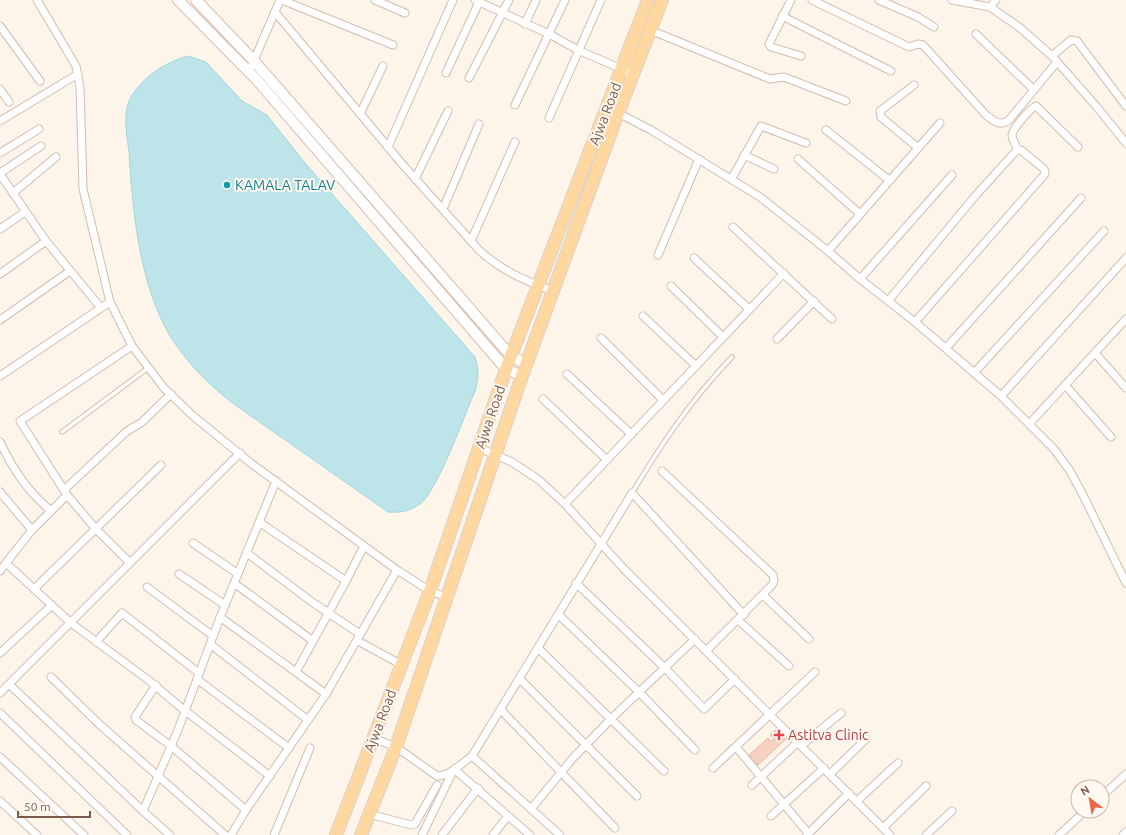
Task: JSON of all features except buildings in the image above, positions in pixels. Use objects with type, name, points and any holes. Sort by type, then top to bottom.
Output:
[{"type":"main road","name":"Ajwa Road","points":[[361,835],[396,746],[526,364],[618,113],[627,72],[648,0]]},
{"type":"main road","name":"Ajwa Road","points":[[336,835],[430,591],[506,369],[538,286],[627,72],[650,30],[662,0]]},
{"type":"street","points":[[37,0],[76,66],[80,87],[83,189],[110,302],[132,346],[170,394],[192,415],[276,482],[397,570],[430,591],[446,597]]},
{"type":"street","points":[[178,0],[249,72],[506,369],[522,376]]},
{"type":"street","points":[[196,0],[254,62],[511,356],[526,364]]},
{"type":"street","points":[[249,72],[281,0],[393,45]]},
{"type":"street","points":[[375,0],[404,13]]},
{"type":"street","points":[[388,147],[453,0]]},
{"type":"street","points":[[469,78],[509,0]]},
{"type":"street","points":[[525,24],[536,0]]},
{"type":"street","points":[[515,105],[565,0]]},
{"type":"street","points":[[549,118],[601,0]]},
{"type":"street","points":[[791,0],[769,44],[771,47],[801,56]]},
{"type":"street","points":[[812,0],[909,47],[918,44],[923,45],[986,115],[997,123],[1002,124],[1009,120],[1057,62]]},
{"type":"street","points":[[879,0],[918,17],[934,27]]},
{"type":"street","points":[[952,0],[990,7],[1019,27],[1052,56],[1126,143]]},
{"type":"street","points":[[990,7],[996,0]]},
{"type":"street","points":[[446,73],[478,1],[503,14],[549,34],[578,50],[627,72]]},
{"type":"street","points":[[275,12],[415,179],[471,241],[491,261],[538,286],[553,291]]},
{"type":"street","points":[[782,16],[891,71]]},
{"type":"street","points":[[0,26],[40,81]]},
{"type":"street","points":[[650,30],[770,79],[784,77],[846,101]]},
{"type":"street","points":[[976,34],[1034,90]]},
{"type":"street","points":[[1052,56],[1071,40],[1077,41],[1126,106]]},
{"type":"street","points":[[360,114],[383,66]]},
{"type":"street","points":[[0,121],[78,74]]},
{"type":"street","points":[[914,85],[880,111],[880,114],[881,118],[917,147]]},
{"type":"street","points":[[0,89],[9,102]]},
{"type":"street","points":[[1018,150],[1012,138],[1013,131],[1031,108],[1036,106],[1078,147]]},
{"type":"street","points":[[415,179],[448,111]]},
{"type":"street","points":[[618,113],[651,130],[732,178],[760,197],[915,322],[1001,396],[1054,449],[1070,471],[1083,494],[1126,583]]},
{"type":"street","points":[[828,251],[917,147],[940,123]]},
{"type":"street","points":[[443,209],[479,124]]},
{"type":"street","points":[[732,178],[761,126],[806,143]]},
{"type":"street","points":[[0,153],[39,129]]},
{"type":"street","points":[[826,130],[889,180]]},
{"type":"street","points":[[471,241],[515,142]]},
{"type":"street","points":[[42,146],[0,174],[3,183],[13,193],[46,241],[101,308]]},
{"type":"street","points":[[888,301],[976,196],[1018,150]]},
{"type":"street","points":[[915,322],[1045,174],[1044,169],[1022,150],[1018,150]]},
{"type":"street","points":[[744,156],[774,169]]},
{"type":"street","points":[[13,193],[56,157]]},
{"type":"street","points":[[658,255],[699,159]]},
{"type":"street","points":[[798,159],[860,214]]},
{"type":"street","points":[[860,279],[952,174]]},
{"type":"street","points":[[946,348],[1081,198]]},
{"type":"street","points":[[0,229],[25,212]]},
{"type":"street","points":[[733,227],[832,319]]},
{"type":"street","points":[[974,373],[1104,230]]},
{"type":"street","points":[[0,274],[46,241]]},
{"type":"street","points":[[694,258],[749,309]]},
{"type":"street","points":[[1001,396],[1126,258]]},
{"type":"street","points":[[0,320],[70,271]]},
{"type":"street","points":[[565,504],[784,273]]},
{"type":"street","points":[[671,286],[723,337]]},
{"type":"street","points":[[777,339],[814,301]]},
{"type":"street","points":[[0,376],[110,302]]},
{"type":"street","points":[[643,316],[696,366]]},
{"type":"street","points":[[1029,424],[1125,321]]},
{"type":"street","points":[[601,338],[663,400]]},
{"type":"street","points":[[129,562],[95,528],[66,493],[20,421],[132,346]]},
{"type":"street","points":[[1095,352],[1126,388]]},
{"type":"street","points":[[567,374],[631,434]]},
{"type":"street","points":[[1065,385],[1111,437]]},
{"type":"street","points":[[0,571],[32,530],[51,512],[66,493],[127,431],[140,423],[170,394]]},
{"type":"street","points":[[543,399],[607,460]]},
{"type":"street","points":[[0,442],[8,460],[35,498],[51,512]]},
{"type":"street","points":[[479,448],[512,462],[539,480],[565,504],[600,544],[890,835]]},
{"type":"street","points":[[0,693],[10,685],[129,562],[240,453]]},
{"type":"street","points":[[34,589],[161,465]]},
{"type":"street","points":[[662,471],[773,575],[774,581],[772,585],[706,650]]},
{"type":"street","points":[[143,811],[171,746],[220,617],[276,482]]},
{"type":"street","points":[[0,492],[32,530]]},
{"type":"street","points":[[373,738],[396,746],[437,776],[442,776],[472,756],[520,679],[576,583],[632,494],[741,617],[789,666]]},
{"type":"street","points":[[259,522],[346,581]]},
{"type":"street","points":[[193,543],[238,574]]},
{"type":"street","points":[[296,672],[364,546]]},
{"type":"street","points":[[247,553],[359,638],[402,665]]},
{"type":"street","points":[[6,563],[71,623],[156,685],[184,710],[270,776]]},
{"type":"street","points":[[231,835],[246,810],[326,694],[397,570]]},
{"type":"street","points":[[179,574],[225,605]]},
{"type":"street","points":[[234,583],[313,641]]},
{"type":"street","points":[[576,583],[704,709],[735,679]]},
{"type":"street","points":[[147,587],[213,636]]},
{"type":"street","points":[[763,595],[808,639]]},
{"type":"street","points":[[0,654],[52,606]]},
{"type":"street","points":[[96,642],[122,613],[198,677],[290,748]]},
{"type":"street","points":[[558,614],[639,692],[695,750]]},
{"type":"street","points":[[220,617],[326,694]]},
{"type":"street","points":[[531,809],[585,745],[695,639]]},
{"type":"street","points":[[210,644],[308,720]]},
{"type":"street","points":[[538,648],[664,771]]},
{"type":"street","points":[[713,768],[815,672]]},
{"type":"street","points":[[51,676],[99,724],[158,778],[225,835]]},
{"type":"street","points":[[520,679],[637,796]]},
{"type":"street","points":[[10,685],[170,835]]},
{"type":"street","points":[[156,685],[135,716],[136,720],[171,746],[246,810]]},
{"type":"street","points":[[501,710],[562,771],[615,828]]},
{"type":"street","points":[[752,784],[800,744],[842,712]]},
{"type":"street","points":[[0,713],[127,835]]},
{"type":"street","points":[[830,774],[866,740]]},
{"type":"street","points":[[736,747],[808,834],[849,793]]},
{"type":"street","points":[[274,835],[310,748]]},
{"type":"street","points":[[472,756],[531,809],[555,833]]},
{"type":"street","points":[[0,757],[84,835]]},
{"type":"street","points":[[857,801],[898,763]]},
{"type":"street","points":[[771,816],[824,768]]},
{"type":"street","points":[[454,769],[478,788],[530,835]]},
{"type":"street","points":[[422,835],[454,769]]},
{"type":"street","points":[[1110,789],[1126,774]]},
{"type":"street","points":[[369,814],[411,825],[415,824],[437,785]]},
{"type":"street","points":[[883,828],[926,786]]},
{"type":"street","points":[[442,835],[478,788]]},
{"type":"street","points":[[0,801],[37,835]]},
{"type":"street","points":[[926,835],[952,811]]},
{"type":"street","points":[[493,835],[508,816]]},
{"type":"street","points":[[1059,835],[1076,819]]},
{"type":"street","points":[[1123,835],[1126,832]]},
{"type":"lane","points":[[632,494],[668,434],[692,401],[732,357]]},
{"type":"lane","points":[[62,432],[148,368]]},
{"type":"water","points":[[188,56],[206,62],[242,101],[267,115],[305,163],[475,357],[478,378],[475,391],[458,434],[427,497],[420,504],[409,510],[401,512],[388,512],[231,402],[194,368],[178,348],[165,327],[149,285],[138,242],[126,126],[126,113],[133,93],[146,79],[170,62]]},
{"type":"place","name":"KAMALA TALAV","points":[[227,185]]},
{"type":"place","name":"Astitva Clinic","points":[[779,735]]}]
